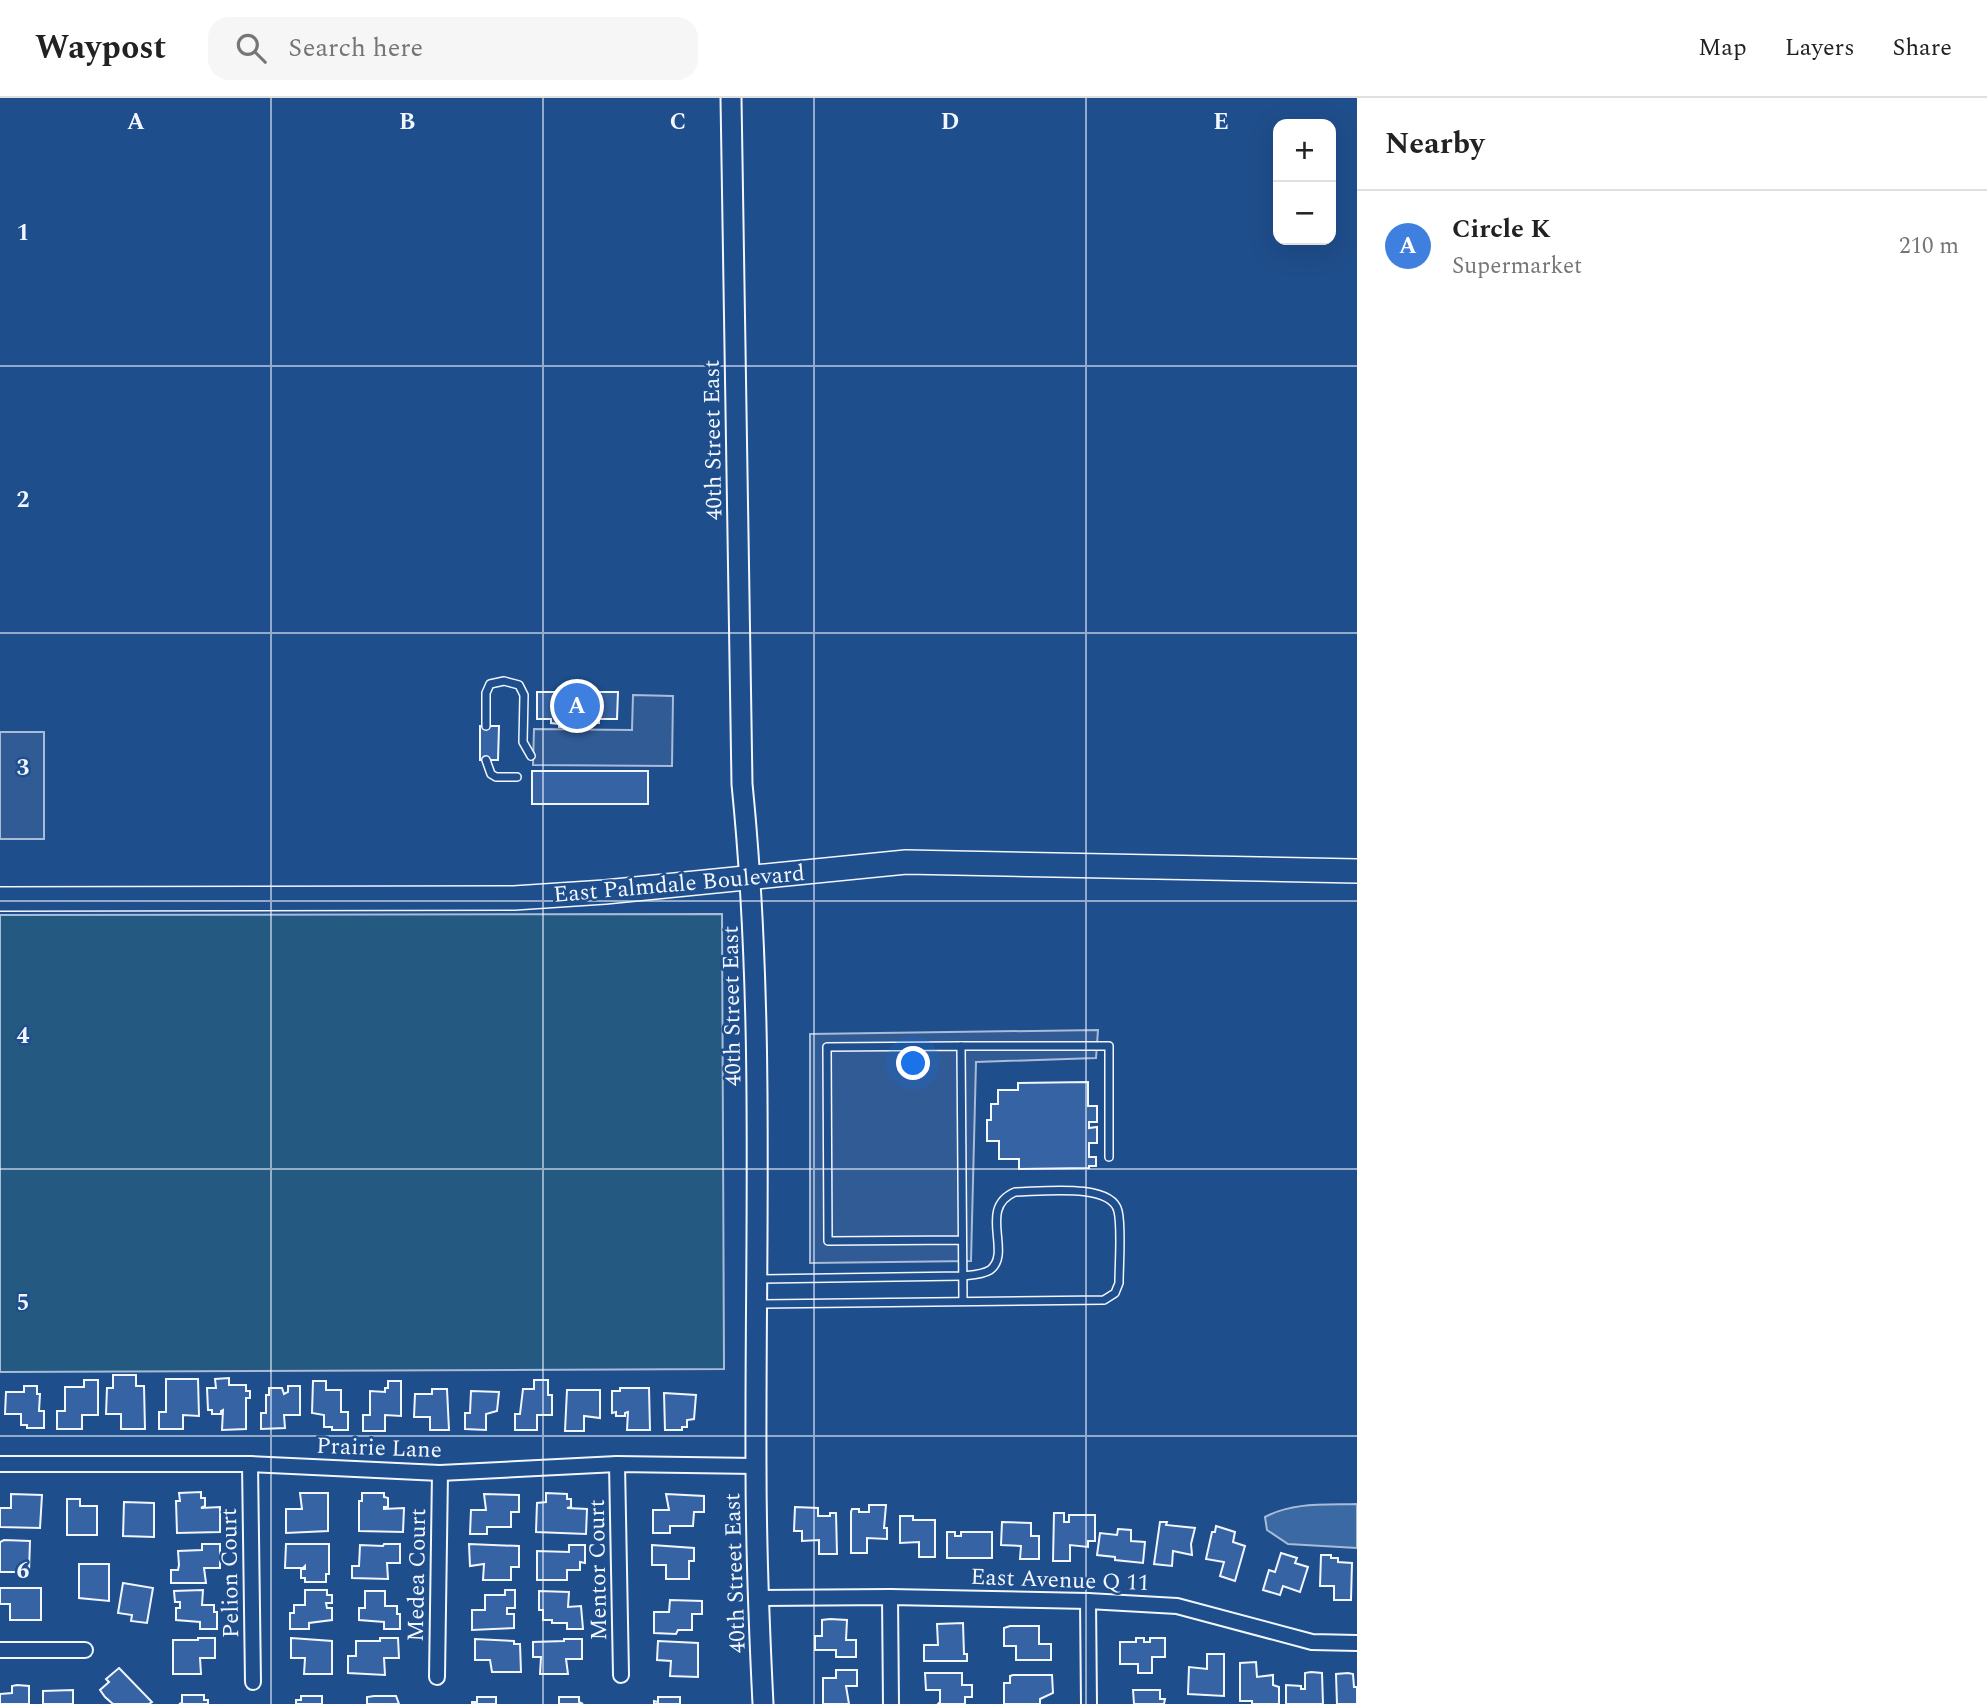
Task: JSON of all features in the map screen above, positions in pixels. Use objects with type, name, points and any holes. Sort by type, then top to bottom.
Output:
[{"type":"highway","name":"East Palmdale Boulevard","points":[[0,899],[514,898],[605,892],[906,862],[1357,871]]},
{"type":"main road","name":"40th Street East","points":[[731,98],[742,784],[751,877],[757,1003],[758,1304],[755,1466],[763,1704]]},
{"type":"street","name":"Prairie Lane","points":[[0,1465],[250,1465],[440,1473],[617,1464],[755,1466]]},
{"type":"street","name":"Mentor Court","points":[[617,1464],[621,1675]]},
{"type":"street","name":"Pelion Court","points":[[250,1465],[253,1682]]},
{"type":"street","name":"Medea Court","points":[[438,1677],[440,1473]]},
{"type":"street","name":"East Avenue Q 11","points":[[758,1598],[890,1597],[1088,1601],[1177,1606],[1312,1642],[1357,1643]]},
{"type":"street","points":[[890,1597],[891,1704]]},
{"type":"street","points":[[1088,1601],[1089,1704]]},
{"type":"street","points":[[0,1650],[85,1650]]},
{"type":"lane","points":[[486,726],[486,693],[490,684],[504,681],[519,685],[524,695],[523,742],[531,756]]},
{"type":"lane","points":[[486,760],[491,774],[496,777],[517,777]]},
{"type":"lane","points":[[961,1046],[963,1301]]},
{"type":"lane","points":[[962,1240],[828,1241],[827,1047],[1109,1046],[1109,1157]]},
{"type":"lane","points":[[757,1279],[962,1276],[982,1273],[992,1269],[997,1261],[997,1208],[1004,1196],[1015,1192],[1097,1192],[1110,1198],[1118,1209],[1119,1283],[1115,1293],[1104,1300],[758,1304]]},
{"type":"shaded area","points":[[633,695],[673,696],[672,766],[533,765],[534,729],[632,730]]},
{"type":"shaded area","points":[[0,732],[44,732],[44,839],[0,839]]},
{"type":"shaded area","points":[[722,914],[724,1369],[0,1372],[0,915]]},
{"type":"shaded area","points":[[1098,1030],[1096,1058],[976,1062],[971,1261],[810,1263],[810,1034]]},
{"type":"shaded area","points":[[1357,1504],[1357,1548],[1288,1544],[1267,1530],[1265,1517],[1276,1512],[1310,1505]]},
{"type":"building","points":[[561,686],[594,687],[594,692],[618,692],[617,719],[599,719],[599,723],[589,723],[589,727],[559,727],[559,724],[551,723],[551,719],[537,719],[537,692],[561,692]]},
{"type":"building","points":[[480,726],[499,726],[498,760],[480,760]]},
{"type":"building","points":[[532,771],[648,771],[648,804],[532,804]]},
{"type":"building","points":[[1088,1082],[1088,1106],[1097,1106],[1097,1122],[1089,1122],[1089,1128],[1097,1127],[1097,1143],[1089,1143],[1089,1157],[1096,1157],[1096,1166],[1019,1169],[1019,1159],[999,1159],[999,1141],[987,1141],[987,1120],[991,1120],[991,1104],[998,1104],[998,1090],[1018,1090],[1018,1083]]},
{"type":"building","points":[[113,1375],[136,1375],[136,1386],[144,1386],[145,1429],[121,1429],[121,1414],[106,1414],[107,1388],[113,1388]]},
{"type":"building","points":[[229,1378],[229,1385],[246,1385],[246,1391],[250,1391],[250,1398],[246,1398],[246,1429],[222,1430],[223,1410],[221,1414],[212,1414],[212,1410],[208,1410],[207,1388],[216,1388],[215,1379]]},
{"type":"building","points":[[166,1379],[198,1379],[199,1416],[183,1415],[183,1429],[159,1429],[159,1412],[166,1412]]},
{"type":"building","points":[[84,1380],[98,1380],[98,1415],[82,1415],[82,1429],[57,1429],[57,1411],[65,1411],[65,1387],[84,1387]]},
{"type":"building","points":[[534,1380],[548,1380],[548,1395],[552,1395],[552,1415],[537,1415],[537,1430],[515,1430],[515,1414],[520,1414],[523,1389],[534,1389]]},
{"type":"building","points":[[313,1381],[326,1381],[326,1390],[341,1390],[341,1412],[348,1412],[348,1430],[324,1427],[324,1415],[312,1413]]},
{"type":"building","points":[[388,1381],[401,1381],[401,1416],[385,1415],[385,1431],[363,1431],[363,1415],[370,1415],[370,1391],[385,1392]]},
{"type":"building","points":[[24,1386],[37,1386],[37,1394],[40,1394],[39,1411],[44,1411],[44,1428],[27,1428],[27,1425],[21,1425],[21,1414],[5,1414],[6,1392],[24,1392]]},
{"type":"building","points":[[288,1386],[300,1386],[300,1415],[284,1415],[285,1428],[261,1429],[261,1413],[266,1413],[266,1395],[269,1395],[269,1388],[282,1388],[284,1394],[288,1392]]},
{"type":"building","points":[[620,1388],[649,1388],[650,1430],[627,1430],[628,1412],[625,1416],[612,1413],[612,1391],[620,1391]]},
{"type":"building","points":[[432,1389],[447,1389],[449,1430],[430,1430],[430,1417],[414,1417],[415,1394],[432,1394]]},
{"type":"building","points":[[567,1390],[600,1390],[600,1418],[584,1416],[584,1431],[565,1431]]},
{"type":"building","points":[[471,1391],[499,1392],[497,1411],[486,1414],[486,1430],[465,1429],[465,1413],[470,1413]]},
{"type":"building","points":[[664,1393],[696,1395],[694,1419],[687,1420],[687,1427],[682,1427],[682,1430],[665,1430]]},
{"type":"building","points":[[201,1492],[201,1498],[205,1498],[205,1506],[201,1508],[220,1507],[220,1532],[177,1533],[176,1501],[180,1501],[179,1493]]},
{"type":"building","points":[[300,1493],[328,1493],[328,1531],[286,1533],[286,1509],[302,1509]]},
{"type":"building","points":[[362,1493],[384,1493],[384,1497],[388,1498],[388,1507],[384,1509],[404,1508],[403,1532],[359,1531],[359,1501],[362,1501]]},
{"type":"building","points":[[546,1493],[567,1494],[567,1499],[571,1499],[571,1507],[567,1508],[587,1509],[586,1534],[536,1532],[537,1503],[546,1502]]},
{"type":"building","points":[[11,1494],[42,1495],[40,1528],[0,1527],[0,1508],[11,1508]]},
{"type":"building","points":[[484,1494],[519,1495],[519,1512],[511,1512],[511,1527],[487,1527],[487,1534],[470,1534],[471,1510],[486,1510]]},
{"type":"building","points":[[666,1494],[704,1496],[704,1512],[694,1512],[693,1526],[670,1526],[670,1533],[653,1533],[653,1510],[669,1510]]},
{"type":"building","points":[[67,1499],[80,1499],[80,1506],[97,1506],[97,1535],[67,1535]]},
{"type":"building","points":[[124,1502],[154,1503],[154,1537],[123,1536]]},
{"type":"building","points":[[869,1505],[886,1505],[884,1528],[887,1528],[887,1539],[867,1538],[867,1553],[851,1553],[852,1509],[869,1512]]},
{"type":"building","points":[[795,1507],[818,1508],[818,1516],[836,1513],[837,1554],[819,1554],[819,1540],[802,1541],[802,1531],[794,1531]]},
{"type":"building","points":[[1054,1513],[1064,1513],[1064,1522],[1069,1522],[1069,1515],[1095,1515],[1095,1541],[1088,1541],[1088,1547],[1070,1545],[1070,1561],[1053,1561]]},
{"type":"building","points":[[900,1516],[913,1516],[913,1520],[935,1520],[935,1557],[919,1557],[919,1542],[900,1543]]},
{"type":"building","points":[[1002,1522],[1031,1523],[1031,1536],[1039,1536],[1039,1559],[1020,1559],[1021,1546],[1001,1545]]},
{"type":"building","points":[[1160,1522],[1195,1528],[1191,1544],[1192,1555],[1173,1551],[1172,1566],[1154,1564]]},
{"type":"building","points":[[1216,1526],[1235,1532],[1233,1542],[1245,1546],[1235,1581],[1220,1576],[1224,1562],[1206,1559]]},
{"type":"building","points":[[1118,1529],[1131,1530],[1131,1541],[1145,1542],[1143,1563],[1097,1555],[1100,1533],[1117,1535]]},
{"type":"building","points":[[947,1532],[955,1532],[955,1536],[961,1536],[961,1532],[992,1532],[992,1558],[947,1558]]},
{"type":"building","points":[[30,1541],[29,1572],[0,1572],[0,1542]]},
{"type":"building","points":[[202,1544],[220,1544],[220,1568],[204,1568],[206,1583],[171,1583],[171,1570],[178,1570],[178,1551],[202,1550]]},
{"type":"building","points":[[286,1544],[329,1544],[329,1574],[326,1574],[326,1582],[305,1582],[305,1578],[301,1578],[301,1569],[305,1569],[305,1566],[285,1568]]},
{"type":"building","points":[[400,1544],[400,1563],[387,1563],[388,1579],[352,1578],[352,1566],[359,1566],[360,1545]]},
{"type":"building","points":[[469,1544],[519,1546],[519,1567],[511,1567],[511,1580],[483,1580],[484,1564],[470,1566]]},
{"type":"building","points":[[569,1545],[585,1545],[585,1563],[580,1562],[580,1570],[567,1570],[567,1580],[537,1580],[537,1551],[569,1552]]},
{"type":"building","points":[[652,1545],[694,1548],[694,1561],[689,1561],[689,1579],[666,1579],[666,1565],[652,1565]]},
{"type":"building","points":[[1281,1553],[1297,1558],[1295,1563],[1308,1567],[1300,1592],[1283,1586],[1280,1595],[1263,1590],[1269,1570],[1275,1572]]},
{"type":"building","points":[[1321,1555],[1331,1555],[1331,1558],[1338,1558],[1338,1562],[1352,1563],[1351,1600],[1334,1600],[1334,1586],[1320,1586]]},
{"type":"building","points":[[79,1564],[109,1564],[109,1601],[79,1598]]},
{"type":"building","points":[[123,1583],[153,1588],[147,1623],[131,1621],[132,1615],[118,1613]]},
{"type":"building","points":[[0,1588],[41,1588],[41,1620],[10,1620],[10,1604],[0,1604]]},
{"type":"building","points":[[203,1590],[202,1605],[214,1605],[214,1612],[217,1612],[217,1629],[200,1629],[200,1622],[176,1620],[176,1608],[180,1608],[180,1602],[175,1602],[174,1591]]},
{"type":"building","points":[[305,1590],[327,1590],[327,1595],[332,1595],[332,1603],[326,1603],[327,1608],[332,1608],[332,1620],[309,1623],[309,1629],[290,1629],[290,1613],[294,1613],[294,1605],[305,1605]]},
{"type":"building","points":[[505,1590],[515,1590],[515,1608],[507,1608],[507,1614],[514,1614],[514,1628],[472,1630],[472,1610],[485,1610],[485,1595],[505,1595]]},
{"type":"building","points":[[365,1591],[385,1591],[385,1606],[397,1606],[400,1629],[384,1629],[384,1622],[359,1620],[359,1608],[365,1608]]},
{"type":"building","points":[[539,1591],[569,1592],[568,1607],[581,1606],[583,1629],[567,1629],[567,1623],[543,1620],[543,1610],[539,1610]]},
{"type":"building","points":[[670,1600],[702,1601],[702,1614],[692,1614],[692,1630],[678,1630],[676,1634],[654,1633],[654,1612],[669,1612]]},
{"type":"building","points":[[822,1620],[847,1620],[846,1640],[856,1640],[856,1657],[836,1657],[836,1650],[815,1650],[815,1636],[822,1636]]},
{"type":"building","points":[[963,1623],[964,1654],[967,1654],[967,1661],[924,1661],[924,1645],[938,1645],[937,1624]]},
{"type":"building","points":[[1039,1626],[1039,1644],[1051,1644],[1051,1660],[1016,1660],[1016,1646],[1004,1646],[1004,1628]]},
{"type":"building","points":[[215,1638],[215,1658],[200,1658],[201,1674],[173,1674],[173,1640]]},
{"type":"building","points":[[291,1638],[332,1641],[332,1674],[304,1674],[305,1658],[291,1658]]},
{"type":"building","points":[[380,1638],[398,1638],[399,1658],[384,1658],[385,1675],[348,1673],[348,1656],[356,1656],[356,1641],[380,1641]]},
{"type":"building","points":[[1136,1638],[1144,1638],[1144,1642],[1150,1642],[1150,1638],[1165,1638],[1165,1657],[1152,1657],[1152,1673],[1138,1673],[1138,1664],[1120,1664],[1120,1642],[1136,1642]]},
{"type":"building","points":[[475,1639],[514,1641],[514,1644],[520,1644],[521,1672],[492,1672],[490,1660],[475,1660]]},
{"type":"building","points":[[582,1639],[582,1659],[566,1659],[568,1674],[540,1674],[541,1657],[533,1657],[533,1642]]},
{"type":"building","points":[[658,1641],[698,1643],[698,1677],[670,1676],[671,1661],[657,1660]]},
{"type":"building","points":[[1207,1654],[1224,1654],[1224,1696],[1188,1694],[1189,1667],[1207,1669]]},
{"type":"building","points":[[1256,1662],[1257,1677],[1273,1675],[1273,1685],[1279,1687],[1279,1704],[1240,1701],[1240,1663]]},
{"type":"building","points":[[119,1668],[152,1702],[113,1704],[105,1697],[100,1690],[109,1682],[106,1679]]},
{"type":"building","points":[[836,1670],[857,1670],[857,1686],[846,1686],[849,1704],[823,1704],[823,1678],[836,1678]]},
{"type":"building","points":[[925,1673],[962,1673],[962,1685],[972,1685],[972,1697],[965,1697],[965,1704],[938,1704],[940,1690],[926,1690]]},
{"type":"building","points":[[1305,1673],[1322,1673],[1323,1704],[1286,1704],[1286,1685],[1301,1686],[1301,1689],[1305,1689]]},
{"type":"building","points":[[1336,1674],[1353,1674],[1354,1687],[1357,1687],[1357,1704],[1337,1704]]},
{"type":"building","points":[[1052,1675],[1053,1693],[1040,1699],[1040,1704],[1004,1704],[1004,1683],[1010,1683],[1010,1676]]},
{"type":"building","points":[[12,1686],[29,1686],[29,1704],[0,1704],[0,1694],[12,1693]]},
{"type":"building","points":[[73,1690],[73,1704],[43,1704],[43,1691]]},
{"type":"building","points":[[1133,1690],[1160,1690],[1160,1699],[1165,1699],[1164,1704],[1134,1704]]},
{"type":"building","points":[[182,1695],[204,1695],[208,1704],[179,1704],[182,1703]]},
{"type":"building","points":[[301,1696],[322,1696],[322,1704],[296,1704],[296,1700],[301,1700]]},
{"type":"building","points":[[396,1696],[399,1704],[367,1704],[367,1697]]},
{"type":"building","points":[[477,1697],[496,1697],[496,1704],[472,1704],[477,1702]]},
{"type":"building","points":[[559,1697],[579,1697],[579,1702],[583,1704],[559,1704]]},
{"type":"building","points":[[658,1697],[680,1697],[680,1704],[654,1704],[654,1701],[658,1702]]},
{"type":"place","name":"Circle K","points":[[577,706]]}]
